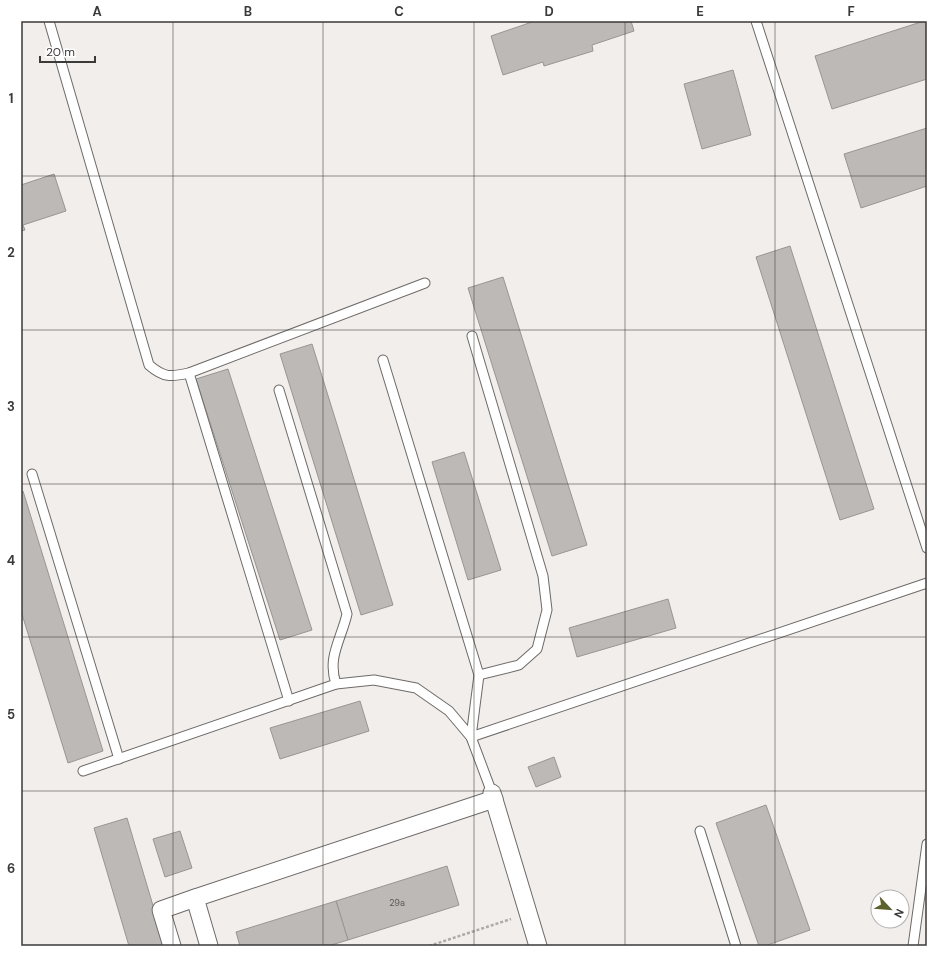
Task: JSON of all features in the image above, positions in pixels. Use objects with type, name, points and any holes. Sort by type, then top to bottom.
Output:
[{"type":"street","points":[[172,946],[161,910],[493,796],[538,946]]},
{"type":"street","points":[[195,898],[209,946]]},
{"type":"lane","points":[[49,21],[149,365],[160,374],[174,376],[189,373],[425,283]]},
{"type":"lane","points":[[756,21],[927,548]]},
{"type":"lane","points":[[472,336],[543,576],[547,610],[537,649],[519,665],[479,675]]},
{"type":"lane","points":[[383,360],[479,675],[471,737]]},
{"type":"lane","points":[[189,373],[289,701]]},
{"type":"lane","points":[[278,390],[347,614],[343,632],[334,651],[332,673],[336,684]]},
{"type":"lane","points":[[32,474],[119,758]]},
{"type":"lane","points":[[471,737],[927,583]]},
{"type":"lane","points":[[83,771],[336,684],[374,680],[416,688],[449,711],[471,737],[493,796]]},
{"type":"lane","points":[[700,831],[736,946]]},
{"type":"lane","points":[[913,946],[927,844]]},
{"type":"path","points":[[428,946],[529,913]]},
{"type":"building","points":[[532,21],[631,21],[634,31],[592,45],[593,51],[544,66],[543,62],[503,75],[491,36]]},
{"type":"building","points":[[927,21],[927,79],[832,109],[815,56]]},
{"type":"building","points":[[733,70],[751,135],[702,149],[684,84]]},
{"type":"building","points":[[927,128],[927,186],[861,208],[844,154]]},
{"type":"building","points":[[54,174],[66,211],[23,225],[25,230],[21,231],[21,185]]},
{"type":"building","points":[[790,246],[874,509],[840,520],[756,257]]},
{"type":"building","points":[[503,277],[587,545],[552,556],[468,288]]},
{"type":"building","points":[[312,344],[393,605],[361,615],[280,354]]},
{"type":"building","points":[[228,369],[312,630],[280,640],[196,379]]},
{"type":"building","points":[[464,452],[501,570],[468,580],[432,462]]},
{"type":"building","points":[[23,491],[103,751],[68,763],[21,611],[21,492]]},
{"type":"building","points":[[668,599],[676,628],[577,657],[569,628]]},
{"type":"building","points":[[360,701],[369,731],[280,759],[270,728]]},
{"type":"building","points":[[554,757],[561,777],[536,787],[528,767]]},
{"type":"building","points":[[766,805],[810,930],[765,946],[759,946],[716,823]]},
{"type":"building","points":[[127,818],[165,946],[129,946],[94,828]]},
{"type":"building","points":[[180,831],[192,868],[165,877],[153,839]]},
{"type":"building","points":[[447,866],[459,905],[348,940],[336,901]]},
{"type":"building","points":[[336,901],[348,940],[328,946],[240,946],[236,932]]}]
